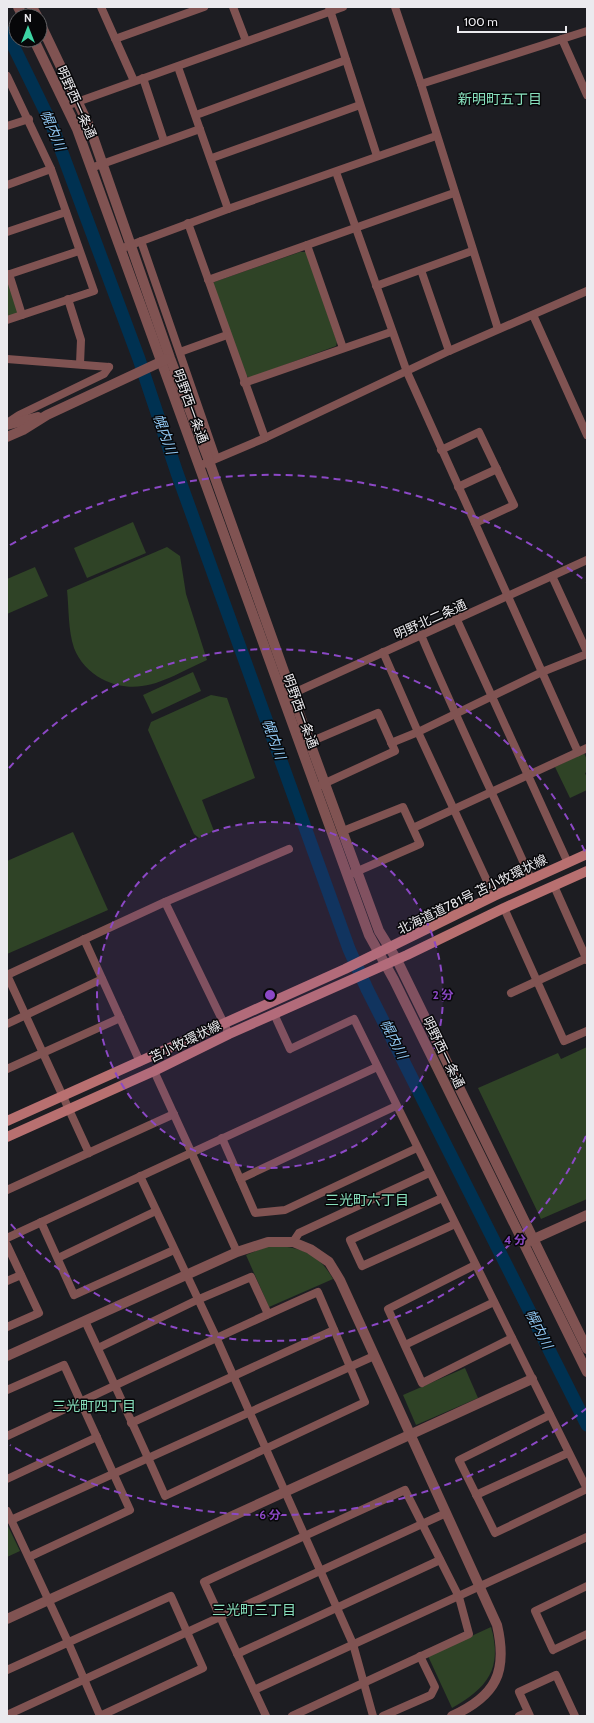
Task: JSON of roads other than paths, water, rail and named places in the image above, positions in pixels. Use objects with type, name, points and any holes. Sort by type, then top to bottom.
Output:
[{"type":"main road","name":"北海道道781号 苫小牧環状線","points":[[369,957],[494,896],[587,854]]},
{"type":"main road","name":"北海道道781号 苫小牧環状線","points":[[375,970],[504,908],[587,871]]},
{"type":"main road","name":"苫小牧環状線","points":[[7,1121],[369,957]]},
{"type":"main road","name":"苫小牧環状線","points":[[7,1137],[154,1071],[229,1034],[375,970]]},
{"type":"street","points":[[101,7],[134,81]]},
{"type":"street","points":[[115,39],[193,9],[204,7]]},
{"type":"street","points":[[233,7],[246,41]]},
{"type":"street","points":[[66,106],[134,81],[178,67],[329,9],[342,7]]},
{"type":"street","points":[[395,7],[421,84],[472,251],[498,329]]},
{"type":"street","points":[[329,9],[377,156]]},
{"type":"street","points":[[421,84],[587,31]]},
{"type":"street","name":"明野西一条通","points":[[48,39],[90,128],[103,164],[131,244],[162,361],[213,460],[292,694],[310,742],[320,785],[347,875],[369,935],[386,965],[528,1242],[587,1349]]},
{"type":"street","points":[[562,39],[587,95]]},
{"type":"street","name":"明野西一条通","points":[[38,48],[77,129],[162,361],[282,699],[320,785],[343,832],[379,931],[397,960],[587,1372]]},
{"type":"street","points":[[196,115],[346,60]]},
{"type":"street","points":[[178,67],[212,158],[228,209]]},
{"type":"street","points":[[7,76],[52,169],[94,291],[7,320]]},
{"type":"street","points":[[143,78],[164,141]]},
{"type":"street","points":[[212,158],[360,105]]},
{"type":"street","points":[[7,126],[29,119]]},
{"type":"street","points":[[91,168],[200,129]]},
{"type":"street","points":[[120,249],[188,223],[436,136]]},
{"type":"street","points":[[7,185],[52,169]]},
{"type":"street","points":[[336,172],[406,372],[578,752]]},
{"type":"street","points":[[208,280],[356,229],[454,193]]},
{"type":"street","points":[[7,232],[66,212]]},
{"type":"street","points":[[188,223],[244,383],[265,438]]},
{"type":"street","points":[[141,241],[180,352],[213,460]]},
{"type":"street","points":[[307,245],[343,348]]},
{"type":"street","points":[[22,315],[8,275],[79,251]]},
{"type":"street","points":[[376,286],[472,251]]},
{"type":"street","points":[[421,270],[449,352]]},
{"type":"street","points":[[199,466],[265,438],[498,329],[587,291]]},
{"type":"street","points":[[68,299],[81,340],[80,364]]},
{"type":"street","points":[[533,315],[587,435]]},
{"type":"street","points":[[244,383],[391,332]]},
{"type":"street","points":[[180,352],[227,335]]},
{"type":"street","points":[[7,359],[80,364],[109,368],[104,374],[19,415],[7,424]]},
{"type":"street","points":[[7,367],[19,361]]},
{"type":"street","points":[[7,437],[23,430],[47,414],[162,361]]},
{"type":"street","points":[[7,424],[47,414]]},
{"type":"street","points":[[441,450],[479,432],[514,505],[475,524]]},
{"type":"street","points":[[458,487],[497,469]]},
{"type":"street","name":"明野北二条通","points":[[282,699],[587,560]]},
{"type":"street","points":[[391,743],[418,732],[454,713],[542,672],[587,653],[552,576]]},
{"type":"street","points":[[457,620],[568,863]]},
{"type":"street","points":[[421,635],[454,713],[492,792],[531,879]]},
{"type":"street","points":[[383,652],[418,732],[494,896]]},
{"type":"street","points":[[310,742],[378,713],[395,751],[320,785]]},
{"type":"street","points":[[413,828],[587,748]]},
{"type":"street","points":[[343,832],[403,807],[420,844],[347,875]]},
{"type":"street","points":[[89,1153],[7,974],[165,902],[289,849]]},
{"type":"street","points":[[511,993],[587,959],[554,886]]},
{"type":"street","points":[[165,902],[229,1034]]},
{"type":"street","points":[[504,908],[564,1041],[587,1031]]},
{"type":"street","points":[[84,938],[140,1062]]},
{"type":"street","points":[[7,1024],[102,979]]},
{"type":"street","points":[[274,1014],[290,1049],[354,1019],[429,1173],[512,1338],[550,1415],[568,1453],[587,1489],[495,1533],[459,1460],[550,1415]]},
{"type":"street","points":[[7,1068],[120,1018]]},
{"type":"street","points":[[7,1238],[377,1067]]},
{"type":"street","points":[[154,1071],[237,1252]]},
{"type":"street","points":[[240,1179],[396,1106]]},
{"type":"street","points":[[7,1190],[174,1114]]},
{"type":"street","points":[[222,1138],[255,1213],[285,1210],[417,1148]]},
{"type":"street","points":[[293,1242],[300,1233],[429,1173]]},
{"type":"street","points":[[140,1176],[197,1300],[216,1337],[248,1412],[353,1644],[374,1716]]},
{"type":"street","points":[[442,1198],[350,1240],[362,1266],[455,1224]]},
{"type":"street","points":[[58,1258],[156,1211]]},
{"type":"street","points":[[528,1242],[587,1215]]},
{"type":"street","points":[[41,1222],[74,1295],[174,1250]]},
{"type":"street","points":[[7,1356],[237,1252],[268,1242],[293,1242],[310,1249],[329,1262],[340,1280],[497,1625],[502,1645],[501,1665],[493,1686],[485,1696],[467,1709],[452,1716]]},
{"type":"street","points":[[7,1245],[39,1313],[7,1327]]},
{"type":"street","points":[[475,1265],[388,1309],[422,1383],[512,1338]]},
{"type":"street","points":[[7,1281],[21,1275]]},
{"type":"street","points":[[98,1348],[197,1300],[251,1277],[268,1314]]},
{"type":"street","points":[[7,1436],[81,1402],[114,1386],[216,1337],[318,1292],[365,1402],[165,1496],[114,1386],[85,1321]]},
{"type":"street","points":[[405,1345],[494,1302]]},
{"type":"street","points":[[131,1423],[334,1330]]},
{"type":"street","points":[[11,1520],[350,1365],[374,1356]]},
{"type":"street","points":[[7,1390],[64,1365],[130,1510],[29,1557]]},
{"type":"street","points":[[7,1620],[285,1491],[532,1379]]},
{"type":"street","points":[[7,1479],[97,1437]]},
{"type":"street","points":[[476,1495],[568,1453]]},
{"type":"street","points":[[266,1716],[204,1582],[405,1490],[459,1597],[469,1634],[364,1681],[292,1716]]},
{"type":"street","points":[[7,1511],[49,1600],[68,1642],[85,1679],[100,1716],[203,1668],[171,1596],[68,1642],[7,1670]]},
{"type":"street","points":[[7,1714],[446,1513]]},
{"type":"street","points":[[254,1690],[587,1537]]},
{"type":"street","points":[[237,1654],[440,1560]]},
{"type":"street","points":[[587,1586],[534,1611],[553,1650],[587,1634]]},
{"type":"street","points":[[383,1716],[431,1695],[435,1687],[420,1656]]},
{"type":"street","points":[[519,1716],[529,1714],[519,1692],[556,1675],[575,1716]]},
{"type":"waterway","name":"幌内川","points":[[7,33],[51,123],[139,359],[177,473],[349,949],[367,989],[587,1425]]},
{"type":"district","name":"新明町五丁目","points":[[500,99]]},
{"type":"district","name":"三光町六丁目","points":[[367,1200]]},
{"type":"district","name":"三光町四丁目","points":[[94,1406]]},
{"type":"district","name":"三光町三丁目","points":[[254,1610]]}]
